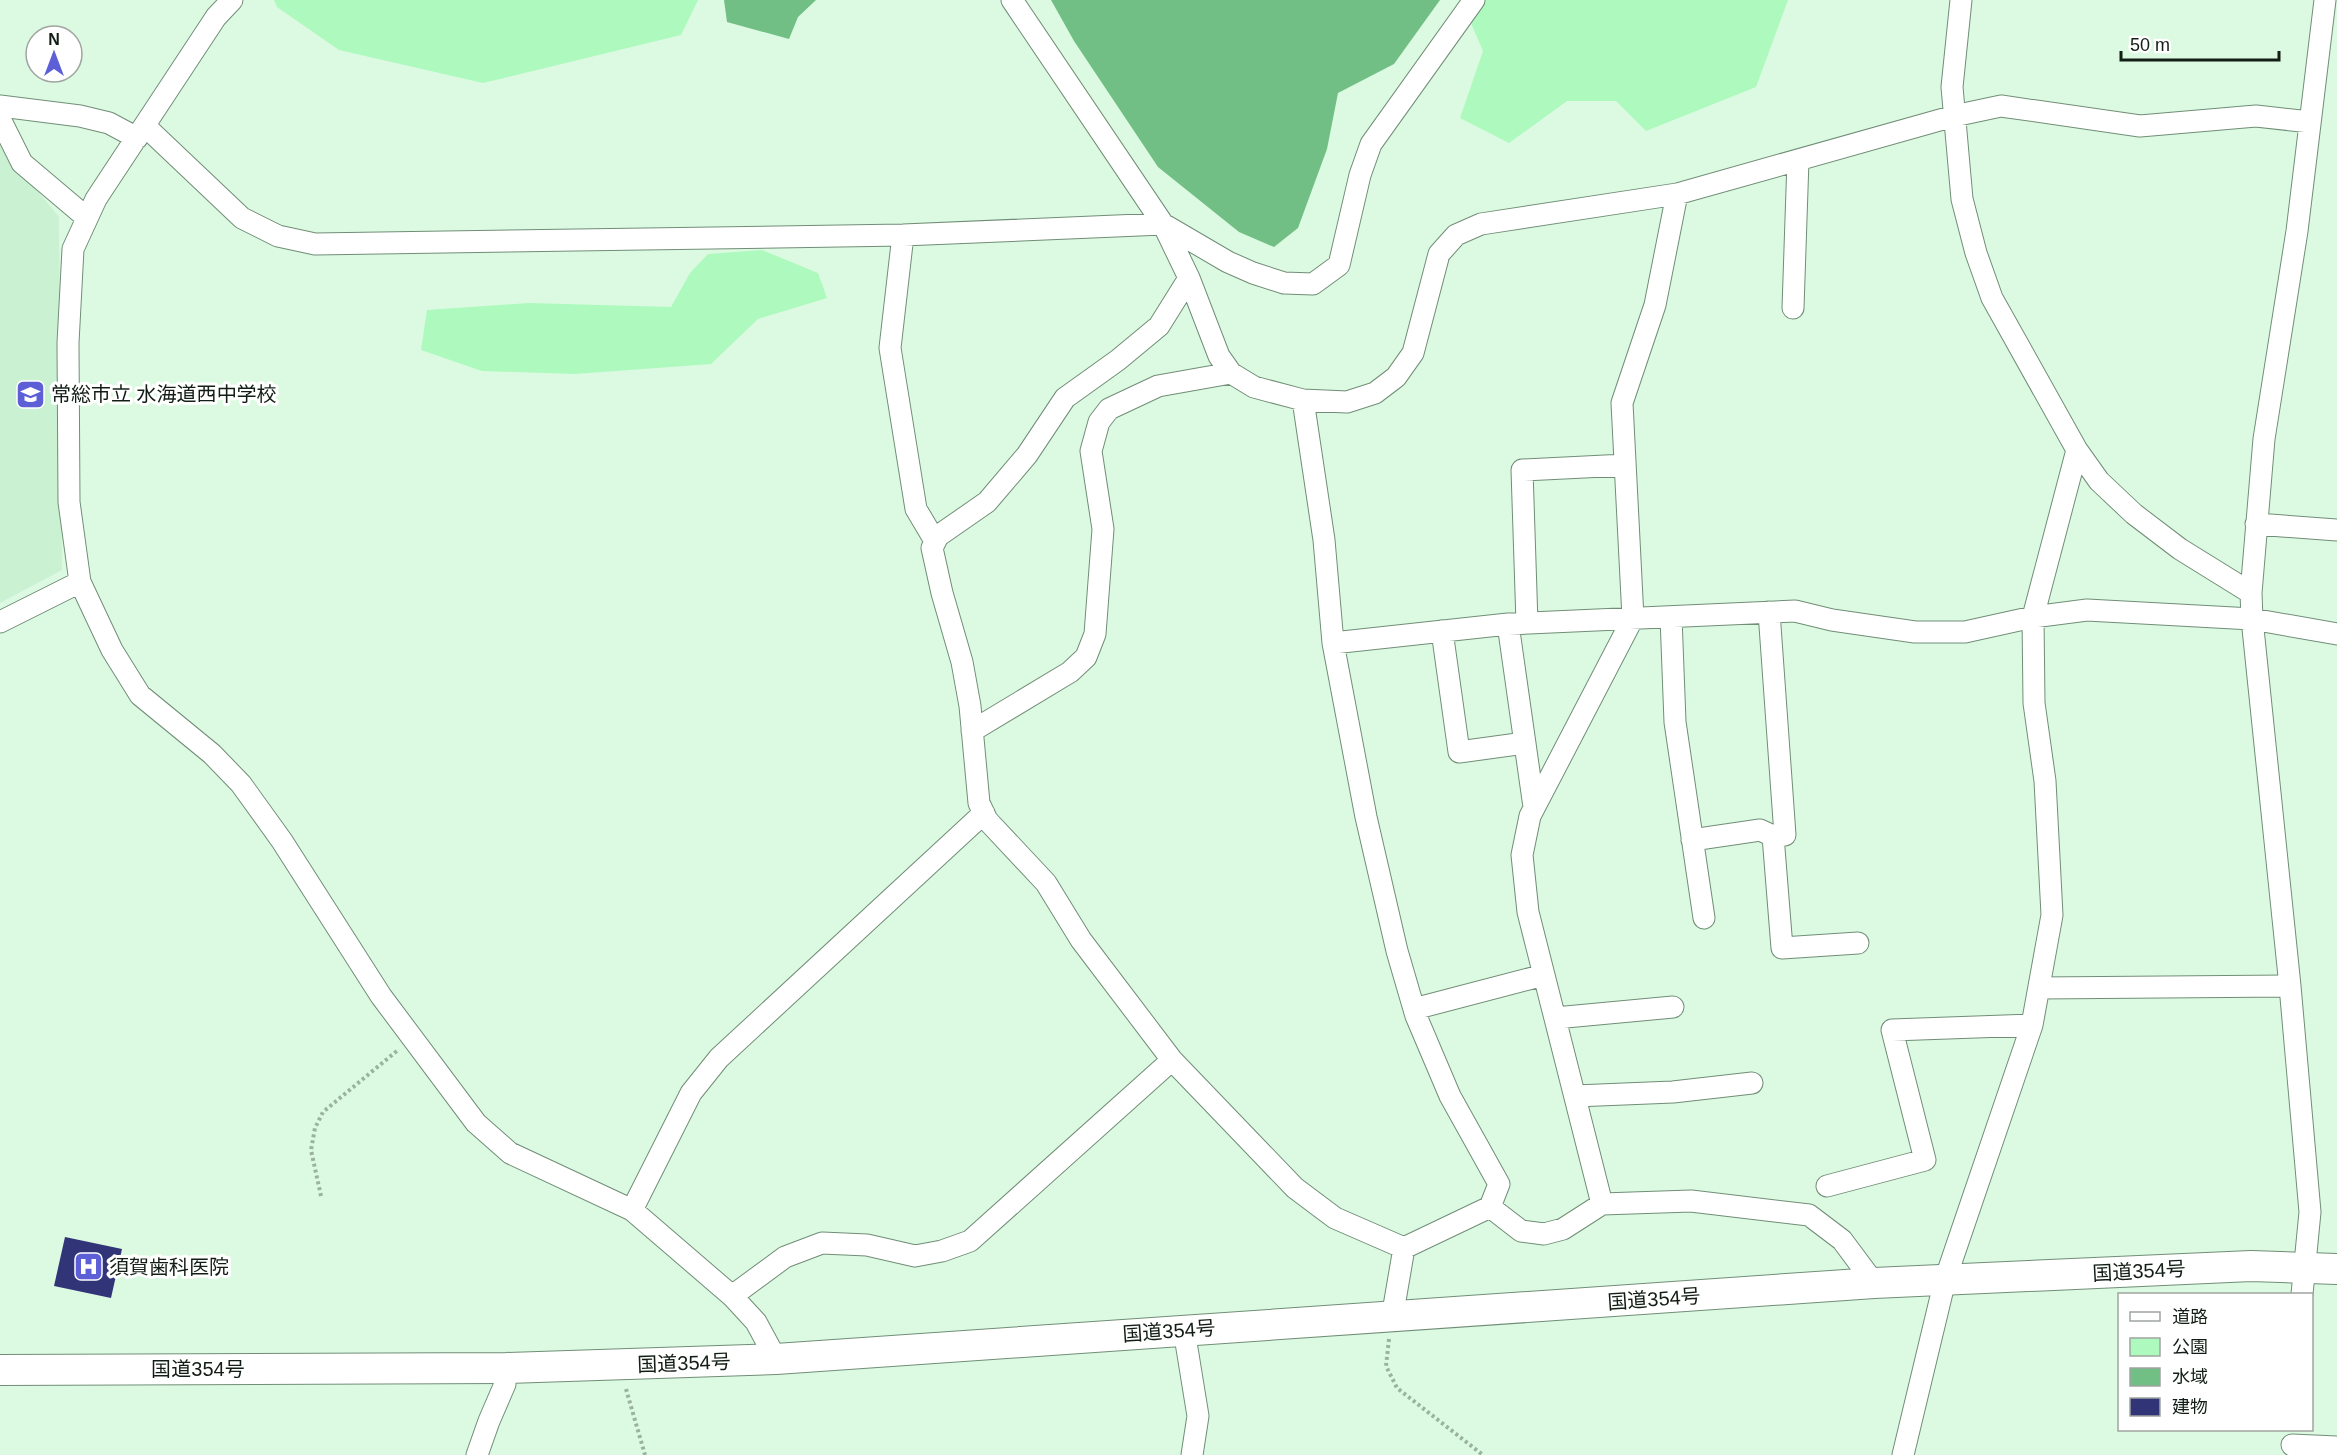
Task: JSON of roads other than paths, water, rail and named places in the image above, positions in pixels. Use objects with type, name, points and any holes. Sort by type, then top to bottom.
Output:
[{"type":"highway","name":"国道354号","points":[[0,1370],[619,1366],[776,1359],[1874,1284],[2240,1267],[2303,1281],[2337,1269]]},
{"type":"street","points":[[232,0],[216,17],[96,199],[73,249],[68,343],[69,502],[80,582],[112,650],[140,695],[212,754],[241,784],[282,841],[381,996],[476,1123],[510,1153],[632,1210],[732,1296],[756,1322],[776,1359]]},
{"type":"street","points":[[1012,0],[1163,224],[1189,278],[1219,356],[1231,373],[1254,387],[1303,400],[1347,402],[1376,393],[1396,377],[1413,353],[1439,254],[1456,235],[1481,224],[1677,194],[1954,116],[2001,106],[2140,126],[2256,116],[2310,122]]},
{"type":"street","points":[[0,106],[89,118],[141,132],[242,218],[278,236],[315,244],[903,235],[1163,224],[1228,262],[1253,273],[1284,283],[1313,284],[1339,264],[1360,175],[1371,144],[1474,0]]},
{"type":"street","points":[[1961,0],[1952,87],[1962,198],[1976,253],[1992,298],[2077,450],[2099,481],[2134,514],[2180,549],[2251,593]]},
{"type":"street","points":[[2303,1281],[2310,1212],[2251,593],[2264,439],[2297,231],[2325,0]]},
{"type":"street","points":[[0,119],[22,163],[87,218]]},
{"type":"street","points":[[1793,308],[1798,160]]},
{"type":"street","points":[[1602,1204],[1528,912],[1522,855],[1534,807],[1633,618],[1622,403],[1655,305],[1677,194]]},
{"type":"street","points":[[903,235],[890,348],[916,509],[935,542]]},
{"type":"street","points":[[1189,278],[1159,326],[1118,360],[1065,398],[1027,455],[987,502],[938,536],[932,548],[962,662],[980,803],[987,820],[1046,883],[1081,940],[1172,1060],[1295,1188],[1335,1218],[1404,1248],[1490,1207],[1498,1184],[1450,1096],[1414,1009],[1397,951],[1366,817],[1333,643],[1323,540],[1303,400]]},
{"type":"street","points":[[972,731],[1070,672],[1086,657],[1095,634],[1101,550],[1102,529],[1091,451],[1099,422],[1109,409],[1158,386],[1231,373]]},
{"type":"street","points":[[1904,1455],[1945,1280],[2032,1025],[2052,915],[2045,781],[2034,703],[2033,616],[2077,450]]},
{"type":"street","points":[[1534,807],[1525,743],[1518,623],[1521,470],[1625,465]]},
{"type":"street","points":[[2256,524],[2337,530]]},
{"type":"street","points":[[0,622],[80,582]]},
{"type":"street","points":[[1333,643],[1518,623],[1795,611],[1832,620],[1915,632],[1965,632],[2033,616],[2087,610],[2252,619],[2337,634]]},
{"type":"street","points":[[1692,840],[1760,830],[1773,836],[1785,835],[1769,612]]},
{"type":"street","points":[[1671,616],[1675,722],[1704,918]]},
{"type":"street","points":[[1442,631],[1459,752],[1525,743]]},
{"type":"street","points":[[632,1210],[691,1093],[719,1058],[984,813]]},
{"type":"street","points":[[1773,836],[1782,948],[1858,943]]},
{"type":"street","points":[[1414,1009],[1545,975]]},
{"type":"street","points":[[2039,988],[2290,986]]},
{"type":"street","points":[[1555,1018],[1673,1007]]},
{"type":"street","points":[[1827,1186],[1925,1160],[1892,1030],[2032,1025]]},
{"type":"street","points":[[732,1296],[785,1257],[822,1243],[867,1245],[915,1256],[942,1251],[970,1241],[1172,1060]]},
{"type":"street","points":[[1575,1096],[1673,1092],[1752,1083]]},
{"type":"street","points":[[1490,1207],[1521,1232],[1544,1234],[1563,1229],[1602,1204],[1691,1202],[1809,1215],[1842,1240],[1874,1284]]},
{"type":"street","points":[[1392,1318],[1404,1248]]},
{"type":"street","points":[[1184,1330],[1198,1416],[1192,1455]]},
{"type":"street","points":[[477,1455],[506,1384],[506,1368]]},
{"type":"street","points":[[2292,1443],[2337,1447]]},
{"type":"water","points":[[724,0],[816,0],[798,17],[789,39],[727,22]]},
{"type":"water","points":[[1051,0],[1440,0],[1394,64],[1338,93],[1327,149],[1298,228],[1274,247],[1239,232],[1158,167],[1074,41]]},
{"type":"place","name":"常総市立 水海道西中学校","points":[[30,394]]},
{"type":"place","name":"須賀歯科医院","points":[[88,1267]]}]
